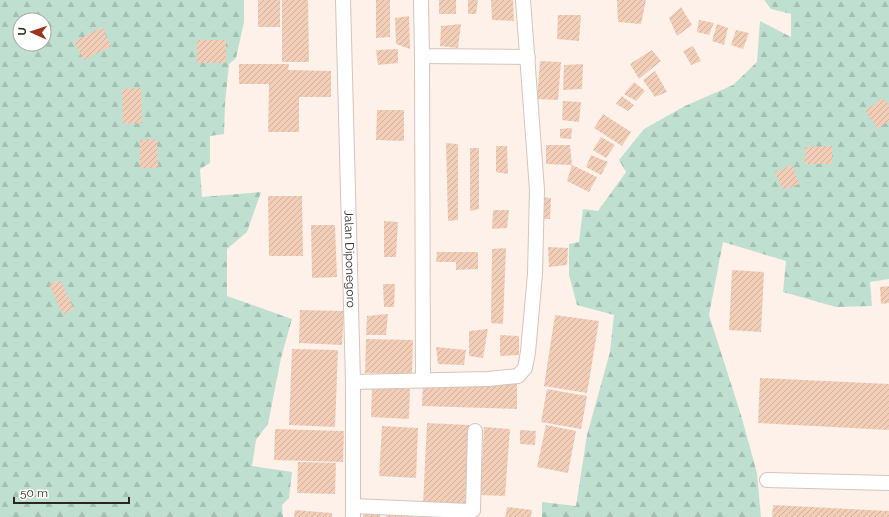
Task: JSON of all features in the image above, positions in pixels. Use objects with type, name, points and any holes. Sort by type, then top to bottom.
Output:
[{"type":"street","name":"Jalan Diponegoro","points":[[343,0],[353,382],[353,512]]},
{"type":"street","points":[[421,0],[423,380]]},
{"type":"street","points":[[353,382],[488,379],[518,376],[525,368],[528,352],[535,274],[537,190],[523,0]]},
{"type":"street","points":[[422,56],[528,57]]},
{"type":"street","points":[[353,512],[473,510],[474,431]]},
{"type":"street","points":[[767,480],[889,483]]},
{"type":"green space","points":[[0,0],[244,0],[244,22],[236,58],[229,64],[224,134],[210,136],[210,163],[200,169],[202,197],[261,192],[247,232],[227,249],[227,296],[292,319],[281,358],[268,424],[256,440],[252,466],[292,472],[289,498],[282,505],[283,517],[0,517]]},
{"type":"green space","points":[[764,0],[889,0],[889,279],[870,282],[872,306],[836,307],[783,292],[786,261],[723,242],[709,315],[741,415],[757,473],[761,517],[542,517],[542,502],[576,506],[587,435],[610,352],[614,315],[577,305],[569,275],[569,244],[579,242],[583,209],[598,211],[626,172],[619,160],[644,129],[685,106],[733,85],[757,62],[760,21],[791,37],[791,14],[771,9]]},
{"type":"building","points":[[258,0],[280,0],[280,27],[258,27]]},
{"type":"building","points":[[282,0],[308,0],[309,62],[282,62]]},
{"type":"building","points":[[376,0],[390,0],[390,37],[376,38]]},
{"type":"building","points":[[439,0],[456,0],[456,14],[439,14]]},
{"type":"building","points":[[468,0],[478,0],[476,14],[468,14]]},
{"type":"building","points":[[491,0],[513,0],[514,21],[492,20]]},
{"type":"building","points":[[617,0],[646,0],[641,24],[618,22]]},
{"type":"building","points":[[681,7],[692,25],[677,36],[669,18]]},
{"type":"building","points":[[558,15],[581,15],[579,41],[557,39]]},
{"type":"building","points":[[409,16],[410,49],[396,44],[395,18]]},
{"type":"building","points":[[699,20],[714,23],[709,35],[697,32]]},
{"type":"building","points":[[461,24],[458,48],[440,46],[441,26]]},
{"type":"building","points":[[717,24],[728,28],[724,45],[712,41]]},
{"type":"building","points":[[102,27],[111,46],[84,60],[74,42]]},
{"type":"building","points":[[736,30],[749,33],[743,49],[731,45]]},
{"type":"building","points":[[197,40],[226,40],[226,63],[197,63]]},
{"type":"building","points":[[693,46],[701,61],[691,65],[683,51]]},
{"type":"building","points":[[398,49],[398,63],[378,65],[376,50]]},
{"type":"building","points":[[652,50],[661,61],[639,79],[630,64]]},
{"type":"building","points":[[540,61],[561,62],[558,100],[537,99]]},
{"type":"building","points":[[239,64],[289,64],[288,70],[331,71],[331,97],[299,97],[299,132],[268,132],[269,84],[239,84]]},
{"type":"building","points":[[583,64],[582,89],[563,90],[564,65]]},
{"type":"building","points":[[655,71],[667,92],[655,97],[643,80]]},
{"type":"building","points":[[634,82],[645,91],[636,101],[624,94]]},
{"type":"building","points":[[141,88],[142,123],[123,124],[122,89]]},
{"type":"building","points":[[622,96],[634,105],[628,111],[616,104]]},
{"type":"building","points":[[883,98],[889,106],[889,121],[878,129],[865,111]]},
{"type":"building","points":[[563,101],[581,102],[579,122],[562,120]]},
{"type":"building","points":[[377,110],[404,110],[404,141],[376,140]]},
{"type":"building","points":[[603,114],[631,132],[622,146],[594,128]]},
{"type":"building","points":[[572,128],[571,139],[560,138],[560,129]]},
{"type":"building","points":[[601,137],[615,145],[606,158],[593,150]]},
{"type":"building","points":[[157,139],[158,168],[140,168],[140,140]]},
{"type":"building","points":[[446,143],[458,144],[458,220],[448,221]]},
{"type":"building","points":[[546,145],[570,145],[572,165],[546,164]]},
{"type":"building","points":[[496,146],[507,146],[508,174],[496,172]]},
{"type":"building","points":[[832,146],[832,164],[805,164],[805,147]]},
{"type":"building","points":[[470,148],[479,148],[479,209],[470,211]]},
{"type":"building","points":[[591,155],[608,162],[601,175],[586,167]]},
{"type":"building","points":[[572,165],[597,177],[589,192],[567,181]]},
{"type":"building","points":[[792,165],[799,184],[783,190],[775,172]]},
{"type":"building","points":[[268,196],[302,196],[303,256],[269,256]]},
{"type":"building","points":[[541,197],[551,198],[550,219],[539,219]]},
{"type":"building","points":[[493,210],[509,210],[507,228],[492,229]]},
{"type":"building","points":[[384,221],[398,222],[396,257],[384,257]]},
{"type":"building","points":[[311,225],[335,225],[337,277],[312,278]]},
{"type":"building","points":[[548,247],[568,248],[567,265],[549,267]]},
{"type":"building","points":[[506,248],[503,324],[491,323],[492,249]]},
{"type":"building","points":[[437,252],[478,252],[478,269],[456,270],[456,262],[436,262]]},
{"type":"building","points":[[732,270],[764,272],[761,332],[729,330]]},
{"type":"building","points":[[60,280],[74,309],[63,314],[49,285]]},
{"type":"building","points":[[383,284],[395,284],[394,307],[384,307]]},
{"type":"building","points":[[889,286],[889,303],[881,304],[880,287]]},
{"type":"building","points":[[300,310],[344,311],[342,345],[299,343]]},
{"type":"building","points":[[388,314],[386,335],[366,335],[367,316]]},
{"type":"building","points":[[555,315],[599,321],[587,393],[544,386]]},
{"type":"building","points":[[488,329],[483,358],[469,356],[469,331]]},
{"type":"building","points":[[500,335],[519,336],[519,355],[500,356]]},
{"type":"building","points":[[366,339],[413,340],[412,374],[365,373]]},
{"type":"building","points":[[436,347],[466,350],[464,365],[438,364]]},
{"type":"building","points":[[292,349],[338,350],[335,427],[289,425]]},
{"type":"building","points":[[760,378],[889,384],[889,430],[758,423]]},
{"type":"building","points":[[423,381],[517,383],[517,409],[422,406]]},
{"type":"building","points":[[372,387],[410,389],[409,419],[371,417]]},
{"type":"building","points":[[547,389],[587,396],[581,429],[541,422]]},
{"type":"building","points":[[427,423],[469,425],[465,508],[423,505]]},
{"type":"building","points":[[546,425],[576,431],[568,473],[537,467]]},
{"type":"building","points":[[382,426],[418,428],[416,478],[379,476]]},
{"type":"building","points":[[484,427],[510,429],[505,496],[480,495]]},
{"type":"building","points":[[275,429],[344,431],[343,462],[274,460]]},
{"type":"building","points":[[520,430],[536,431],[535,445],[520,444]]},
{"type":"building","points":[[298,462],[336,463],[335,494],[297,493]]},
{"type":"building","points":[[773,505],[889,511],[889,517],[772,517]]},
{"type":"building","points":[[507,507],[532,510],[531,517],[505,517]]},
{"type":"building","points":[[295,510],[332,513],[332,517],[294,517]]},
{"type":"building","points":[[364,510],[380,510],[380,517],[363,517]]},
{"type":"building","points":[[387,514],[413,516],[413,517],[386,517]]}]
